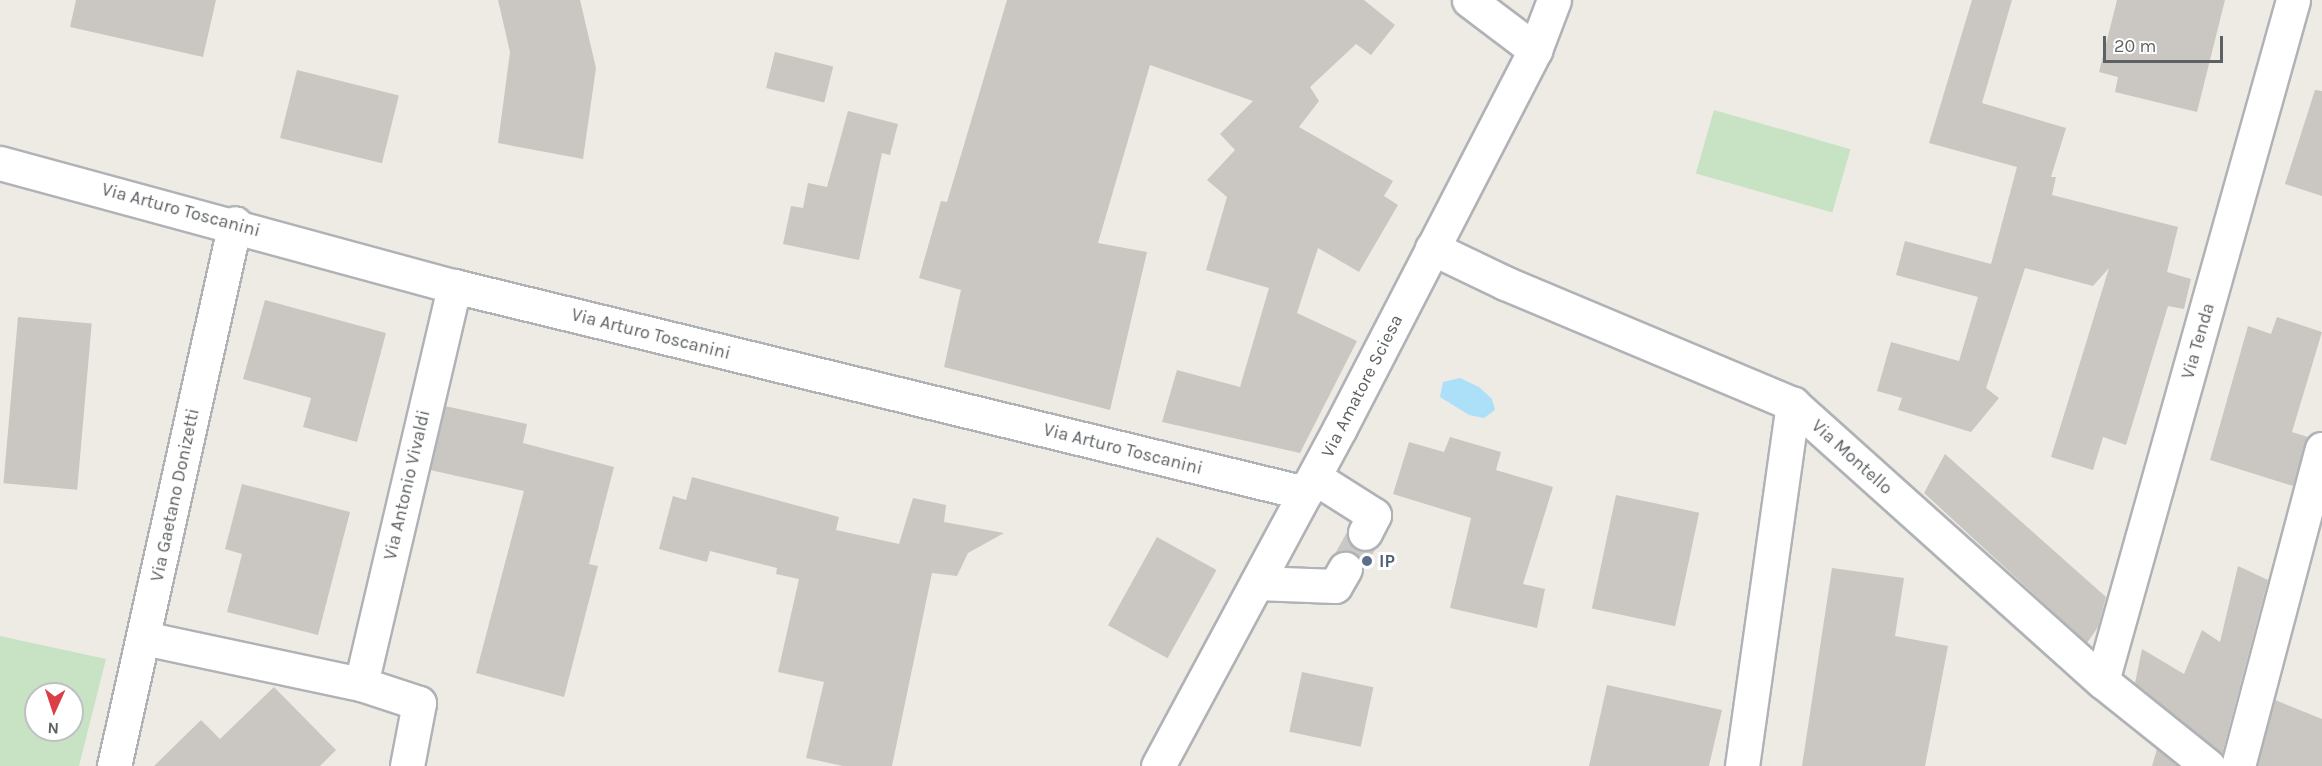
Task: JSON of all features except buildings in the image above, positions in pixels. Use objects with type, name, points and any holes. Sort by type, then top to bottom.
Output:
[{"type":"street","points":[[1469,0],[1535,50]]},
{"type":"street","name":"Via Amatore Sciesa","points":[[1158,766],[1309,485],[1535,50],[1554,0]]},
{"type":"street","name":"Via Tenda","points":[[2102,681],[2294,0]]},
{"type":"street","name":"Via Arturo Toscanini","points":[[0,163],[235,223],[454,286],[1309,485],[1374,515],[1365,533]]},
{"type":"street","name":"Via Gaetano Donizetti","points":[[114,766],[235,223]]},
{"type":"street","name":"Via Montello","points":[[1432,248],[1505,283],[1793,404],[2102,681],[2208,766]]},
{"type":"street","name":"Via Antonio Vivaldi","points":[[361,684],[454,286]]},
{"type":"street","points":[[1742,766],[1793,404]]},
{"type":"street","points":[[2238,766],[2322,449]]},
{"type":"street","points":[[1257,583],[1335,586],[1345,569]]},
{"type":"street","points":[[144,638],[361,684],[418,703],[407,766]]},
{"type":"green space","points":[[1714,110],[1850,149],[1832,213],[1696,173]]},
{"type":"green space","points":[[0,636],[106,659],[79,766],[0,766]]},
{"type":"water","points":[[1460,378],[1479,387],[1492,399],[1495,410],[1484,418],[1469,415],[1440,397],[1443,382]]},
{"type":"tunnel","points":[[1345,569],[1365,533]]},
{"type":"place","name":"IP","points":[[1367,561]]}]
